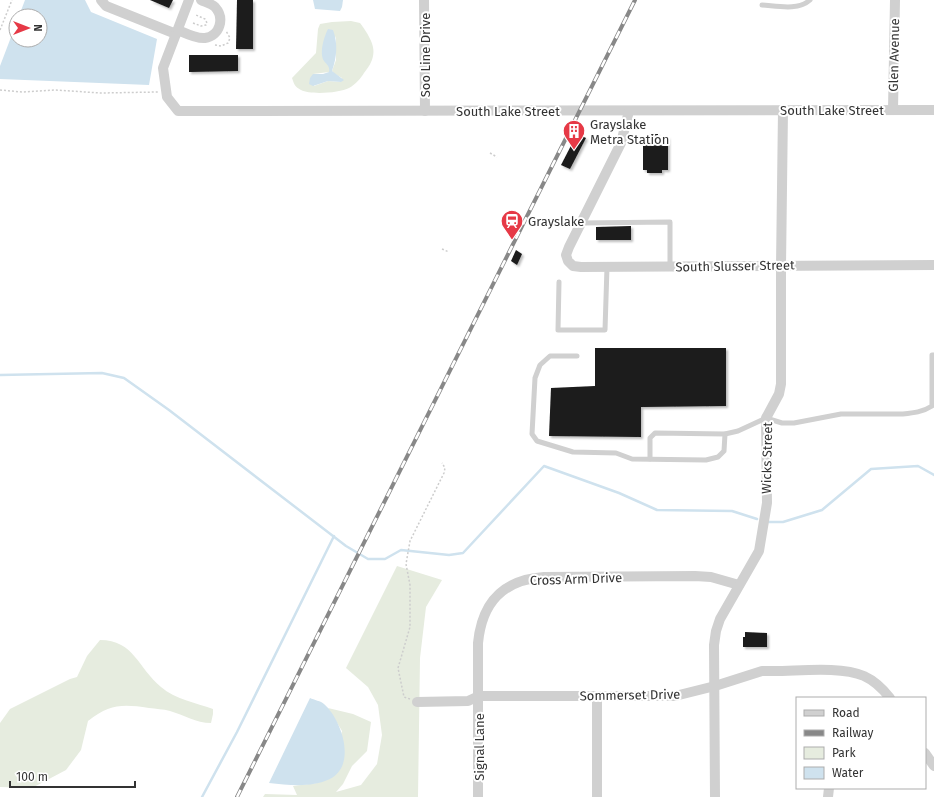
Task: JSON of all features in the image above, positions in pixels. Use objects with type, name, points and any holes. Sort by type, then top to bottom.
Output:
[{"type":"street","points":[[101,0],[106,6],[177,32],[203,38],[214,36],[220,27],[220,16],[215,6],[201,0]]},
{"type":"street","points":[[177,32],[189,0]]},
{"type":"street","name":"Soo Line Drive","points":[[424,0],[425,111]]},
{"type":"street","name":"Glen Avenue","points":[[893,110],[895,0]]},
{"type":"street","name":"South Lake Street","points":[[177,32],[163,68],[167,97],[178,111],[934,110]]},
{"type":"street","name":"South Slusser Street","points":[[629,110],[621,143],[566,255],[568,262],[573,266],[670,267],[934,265]]},
{"type":"street","name":"Wicks Street","points":[[715,797],[716,631],[720,619],[759,550],[767,503],[766,418],[779,394],[781,384],[780,266],[783,110]]},
{"type":"street","name":"Cross Arm Drive","points":[[479,696],[478,643],[479,629],[483,616],[488,606],[496,597],[515,584],[530,578],[544,577],[695,576],[711,577],[740,585]]},
{"type":"street","name":"Sommerset Drive","points":[[417,702],[468,701],[479,696],[675,696],[715,686],[762,671],[833,670],[864,676],[876,683],[889,697]]},
{"type":"street","name":"Signal Lane","points":[[478,797],[479,696]]},
{"type":"street","points":[[597,696],[597,797]]},
{"type":"street","points":[[926,754],[934,766]]},
{"type":"lane","points":[[762,5],[784,7],[799,6],[807,4],[810,0]]},
{"type":"lane","points":[[581,223],[670,222],[670,267]]},
{"type":"lane","points":[[559,282],[558,330],[605,330],[607,267]]},
{"type":"lane","points":[[650,459],[650,438],[655,433],[725,434],[738,431],[766,418],[782,423],[794,423],[830,415],[903,414],[921,412],[932,408],[932,355],[934,355]]},
{"type":"lane","points":[[576,356],[550,356],[540,365],[535,378],[532,434],[537,441],[573,452],[616,453],[632,459],[706,460],[718,457],[724,451],[725,434]]},
{"type":"path","points":[[0,30],[12,0]]},
{"type":"path","points":[[192,23],[201,26],[206,25],[207,23],[205,19],[196,15]]},
{"type":"path","points":[[215,45],[222,46],[228,43],[230,38],[226,31]]},
{"type":"path","points":[[0,90],[22,92],[55,90],[101,93],[158,92]]},
{"type":"path","points":[[490,153],[497,157]]},
{"type":"path","points":[[442,249],[449,252]]},
{"type":"path","points":[[417,702],[404,697],[398,668],[410,627],[409,581],[406,564],[410,541],[442,478],[445,468],[442,463]]},
{"type":"green space","points":[[351,21],[360,23],[370,38],[373,47],[374,52],[371,63],[358,81],[345,90],[318,93],[305,92],[297,88],[292,78],[316,53],[318,29],[320,24]],"holes":[[[336,36],[336,60],[332,71],[342,78],[341,82],[328,81],[314,86],[313,74],[329,72],[330,68],[327,63]]]},
{"type":"green space","points":[[397,566],[442,580],[426,607],[420,658],[418,797],[263,797],[265,794],[297,795],[293,786],[317,783],[331,778],[342,731],[328,708],[353,714],[371,722],[367,751],[352,766],[343,784],[336,792],[361,785],[377,764],[382,735],[378,705],[368,687],[346,668]]},
{"type":"green space","points":[[100,640],[111,641],[128,650],[135,656],[153,680],[173,695],[213,709],[211,723],[200,722],[162,709],[131,706],[110,708],[88,721],[81,750],[66,770],[32,788],[0,787],[0,723],[10,709],[70,679],[77,677],[87,656]]},
{"type":"water","points":[[25,0],[85,0],[91,12],[157,39],[149,85],[0,79],[0,66],[8,45],[8,48],[48,48],[48,8],[22,8]]},
{"type":"water","points":[[313,0],[343,0],[340,11],[315,9]]},
{"type":"water","points":[[328,29],[333,30],[336,45],[336,55],[332,71],[344,80],[341,82],[328,81],[313,86],[309,84],[310,78],[313,74],[323,74],[329,72],[329,67],[324,61],[322,54]]},
{"type":"water","points":[[310,698],[324,704],[331,711],[336,720],[344,742],[345,753],[343,764],[338,772],[330,779],[323,782],[308,785],[269,783]]},
{"type":"building","points":[[150,0],[173,0],[169,8]]},
{"type":"building","points":[[237,0],[253,0],[253,49],[236,49]]},
{"type":"building","points":[[189,55],[238,55],[238,71],[189,72]]},
{"type":"building","name":"Grayslake Metra Station","points":[[577,134],[586,138],[570,169],[561,165]]},
{"type":"building","points":[[647,134],[658,134],[658,137],[668,137],[668,170],[662,170],[662,173],[647,173],[647,170],[643,170],[643,137],[647,137]]},
{"type":"building","points":[[631,226],[631,240],[596,240],[596,227]]},
{"type":"building","points":[[516,250],[522,254],[517,265],[511,261]]},
{"type":"building","points":[[595,348],[726,348],[726,406],[641,407],[641,437],[549,436],[551,388],[595,386]]},
{"type":"building","points":[[745,632],[767,633],[767,647],[743,647],[743,637],[745,637]]},
{"type":"waterway","points":[[0,375],[102,373],[124,378],[169,410],[346,546],[368,559],[385,559],[401,550],[449,555],[463,553],[544,466],[619,493],[657,510],[732,511],[757,519]]},
{"type":"waterway","points":[[768,522],[783,522],[822,510],[871,469],[918,466],[934,475]]},
{"type":"waterway","points":[[202,797],[237,732],[334,536]]},
{"type":"railway","points":[[237,797],[635,0]]},
{"type":"place","name":"Grayslake Metra Station","points":[[574,150]]},
{"type":"place","name":"Grayslake","points":[[512,240]]}]
